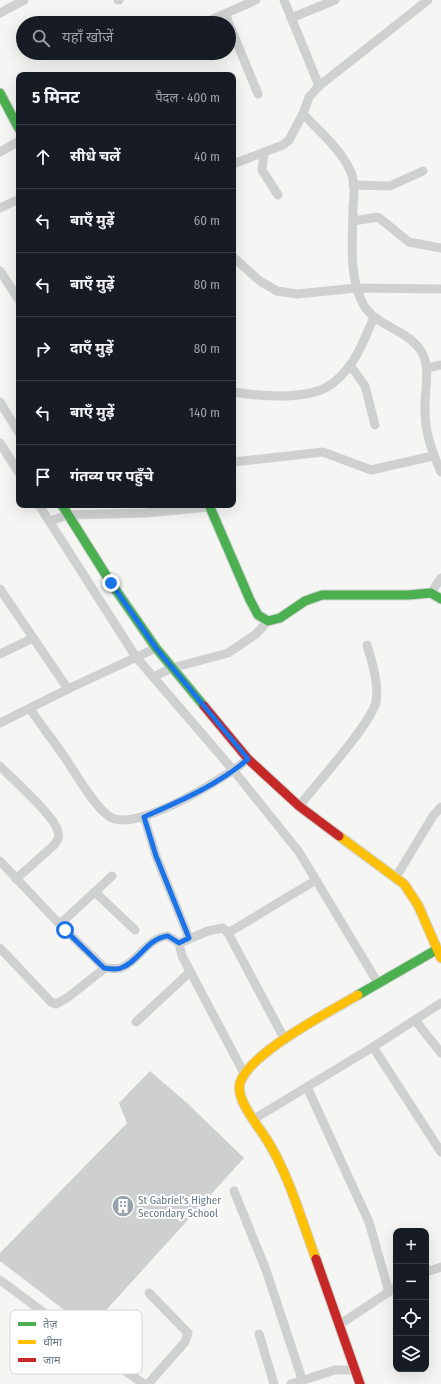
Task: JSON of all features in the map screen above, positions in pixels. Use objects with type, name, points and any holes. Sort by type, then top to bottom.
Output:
[{"type":"street","points":[[0,13],[24,0]]},
{"type":"street","points":[[220,16],[256,0]]},
{"type":"street","points":[[284,0],[319,86]]},
{"type":"street","points":[[291,18],[335,0]]},
{"type":"street","points":[[236,163],[283,145],[289,140],[304,114],[309,97],[319,86],[428,0]]},
{"type":"street","points":[[236,41],[258,94]]},
{"type":"street","points":[[0,93],[16,123]]},
{"type":"street","points":[[304,114],[342,157],[352,174],[353,260],[357,288],[363,305],[374,317],[415,344],[424,355],[427,368],[424,411],[433,456],[441,472]]},
{"type":"street","points":[[0,152],[16,143]]},
{"type":"street","points":[[264,152],[262,170],[278,195]]},
{"type":"street","points":[[353,185],[390,186],[423,171]]},
{"type":"street","points":[[0,208],[16,200]]},
{"type":"street","points":[[353,221],[378,218],[409,242],[441,248]]},
{"type":"street","points":[[236,260],[260,281],[277,291],[297,294],[357,288],[441,289]]},
{"type":"street","points":[[0,271],[16,295]]},
{"type":"street","points":[[236,392],[272,396],[314,392],[332,384],[350,365],[374,317]]},
{"type":"street","points":[[350,365],[365,386],[375,425]]},
{"type":"street","points":[[427,368],[441,365]]},
{"type":"street","points":[[0,402],[16,428]]},
{"type":"street","points":[[0,443],[16,463]]},
{"type":"street","points":[[236,462],[323,452],[371,470],[433,456]]},
{"type":"street","points":[[41,508],[136,657],[234,771],[299,852],[378,983]]},
{"type":"street","points":[[64,508],[111,583],[156,648],[248,759],[299,806],[396,877],[413,895],[436,950],[441,958]]},
{"type":"street","points":[[50,521],[68,515],[145,513],[191,508]]},
{"type":"street","points":[[210,508],[250,600],[258,615],[268,621]]},
{"type":"street","points":[[431,593],[441,578]]},
{"type":"street","points":[[0,589],[68,689]]},
{"type":"street","points":[[153,677],[172,668],[228,652],[256,634],[268,621],[280,618],[305,601],[318,596],[408,595],[431,593],[441,599]]},
{"type":"street","points":[[0,654],[34,638]]},
{"type":"street","points":[[299,806],[360,729],[375,704],[377,682],[367,645]]},
{"type":"street","points":[[0,723],[30,710],[68,689],[156,648]]},
{"type":"street","points":[[30,710],[96,803],[106,814],[118,820],[144,817],[184,799],[234,771],[248,759]]},
{"type":"street","points":[[0,766],[52,818],[59,833],[58,840],[53,846],[16,879]]},
{"type":"street","points":[[396,877],[440,807]]},
{"type":"street","points":[[144,817],[156,856],[189,938]]},
{"type":"street","points":[[0,861],[104,968]]},
{"type":"street","points":[[60,924],[112,876]]},
{"type":"street","points":[[228,933],[316,880]]},
{"type":"street","points":[[95,892],[135,930]]},
{"type":"street","points":[[179,943],[217,928],[222,928],[228,933],[284,1040]]},
{"type":"street","points":[[0,948],[31,982],[51,1002],[56,1004],[68,998],[104,968],[120,968],[127,965],[148,945],[158,938],[168,936],[179,943],[182,956],[244,1075]]},
{"type":"street","points":[[360,1384],[284,1176],[271,1147],[240,1093],[239,1084],[244,1075],[258,1061],[284,1040],[436,950]]},
{"type":"street","points":[[136,1022],[190,972]]},
{"type":"street","points":[[254,1119],[373,1047],[441,1003]]},
{"type":"street","points":[[415,1020],[441,1053]]},
{"type":"street","points":[[373,1047],[441,1152]]},
{"type":"street","points":[[307,1087],[368,1222],[392,1290],[339,1325]]},
{"type":"street","points":[[234,1191],[266,1270],[302,1379]]},
{"type":"street","points":[[429,1271],[441,1267]]},
{"type":"street","points":[[0,1280],[40,1310]]},
{"type":"street","points":[[148,1384],[185,1342],[188,1333],[149,1293]]},
{"type":"street","points":[[259,1334],[274,1384]]},
{"type":"street","points":[[290,1384],[302,1379],[335,1370],[355,1370]]},
{"type":"street","points":[[130,1374],[144,1384]]},
{"type":"building","name":"St Gabriel's Higher Secondary School","points":[[150,1071],[187,1103],[244,1158],[106,1310],[64,1310],[0,1261],[0,1253],[127,1123],[119,1103]]},
{"type":"traffic: fast","points":[[0,93],[16,123]]},
{"type":"traffic: fast","points":[[64,508],[111,583],[156,648],[204,706]]},
{"type":"traffic: fast","points":[[210,508],[250,600],[258,615],[268,621],[280,618],[305,601],[322,595],[408,595],[431,593],[441,599]]},
{"type":"traffic: fast","points":[[358,995],[436,950]]},
{"type":"traffic: slow","points":[[339,836],[404,884],[418,905],[441,958]]},
{"type":"traffic: slow","points":[[316,1259],[282,1168],[267,1140],[244,1105],[239,1090],[240,1083],[247,1071],[258,1059],[274,1046],[311,1022],[358,995]]},
{"type":"traffic: jam","points":[[204,706],[248,759],[299,806],[339,836]]},
{"type":"traffic: jam","points":[[316,1259],[360,1384]]},
{"type":"place","name":"St Gabriel's Higher Secondary School","points":[[123,1206]]},
{"type":"route","points":[[65,930],[104,968],[114,969],[127,965],[148,945],[158,938],[168,936],[179,943],[189,938],[156,856],[144,817],[184,799],[234,771],[248,759],[156,648],[111,583]]}]
